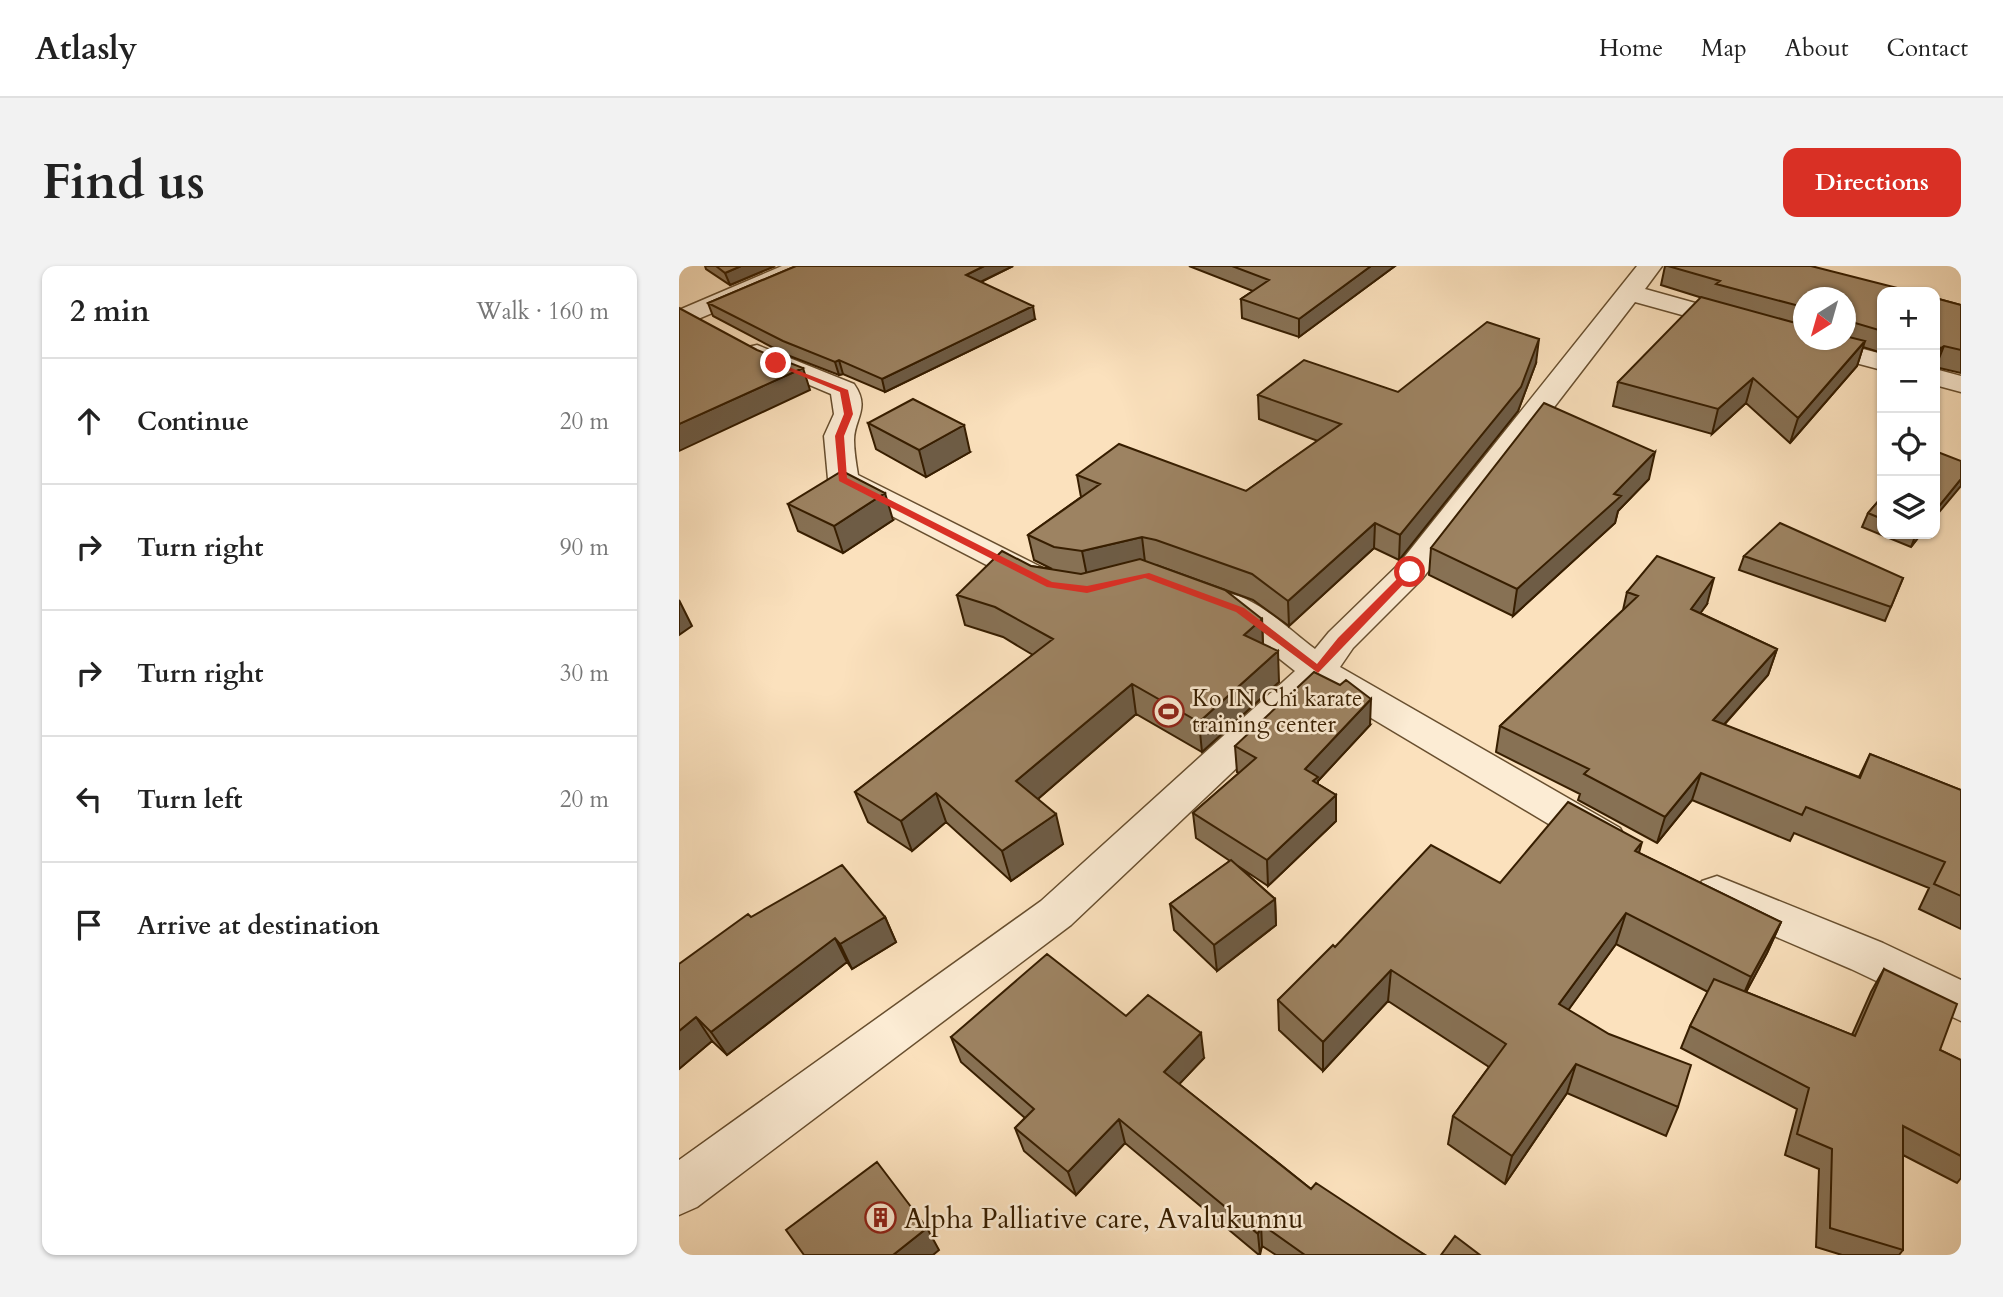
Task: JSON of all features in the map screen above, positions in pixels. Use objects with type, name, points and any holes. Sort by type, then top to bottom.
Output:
[{"type":"street","points":[[683,318],[803,266]]},
{"type":"street","points":[[679,1190],[1056,913],[1318,670],[1341,640],[1410,572],[1639,279],[1762,329]]},
{"type":"street","points":[[683,318],[776,363],[844,390],[848,414],[839,436],[842,479],[1050,585],[1075,588]]},
{"type":"street","points":[[1788,336],[1877,361]]},
{"type":"street","points":[[1940,378],[1961,384]]},
{"type":"street","points":[[1193,592],[1240,610],[1318,670],[1635,854]]},
{"type":"street","points":[[1683,877],[1867,956],[1961,1001]]},
{"type":"building","points":[[716,266],[741,266],[725,273]]},
{"type":"building","points":[[796,266],[984,266],[966,275],[1033,306],[882,379],[839,360],[835,362],[783,341],[708,303]]},
{"type":"building","points":[[1232,266],[1371,266],[1299,319],[1241,299],[1269,280]]},
{"type":"building","points":[[1668,266],[1811,266],[1893,287],[1877,287],[1877,330],[1856,323],[1856,287],[1793,287],[1793,304],[1716,284],[1720,281]]},
{"type":"building","points":[[1701,297],[1793,322],[1793,350],[1856,350],[1856,339],[1865,341],[1798,418],[1753,378],[1718,409],[1618,382]]},
{"type":"building","points":[[1940,299],[1961,305],[1961,350],[1944,346],[1941,348]]},
{"type":"building","points":[[679,308],[757,350],[803,368],[679,424]]},
{"type":"building","points":[[1487,322],[1539,339],[1521,387],[1400,535],[1375,523],[1288,601],[1252,574],[1156,540],[1142,537],[1082,551],[1054,547],[1028,535],[1100,484],[1077,475],[1119,444],[1246,491],[1341,424],[1258,395],[1304,360],[1398,392]]},
{"type":"building","points":[[913,399],[964,425],[919,450],[868,423]]},
{"type":"building","points":[[1544,403],[1655,452],[1614,494],[1621,496],[1517,589],[1431,548]]},
{"type":"building","points":[[1940,453],[1961,461],[1961,479],[1940,505]]},
{"type":"building","points":[[842,471],[885,493],[834,526],[788,504]]},
{"type":"building","points":[[1877,503],[1877,517],[1868,513]]},
{"type":"building","points":[[1780,523],[1903,578],[1891,607],[1744,556]]},
{"type":"building","points":[[1002,551],[1031,566],[1081,574],[1140,559],[1225,590],[1262,619],[1244,635],[1278,651],[1199,722],[1132,684],[1016,781],[1056,814],[1002,851],[936,793],[901,821],[855,792],[1053,639],[995,607],[957,595]]},
{"type":"building","points":[[1657,556],[1714,578],[1691,609],[1777,649],[1713,720],[1860,778],[1870,754],[1961,790],[1961,896],[1934,884],[1945,862],[1806,807],[1802,815],[1701,773],[1665,817],[1584,774],[1589,769],[1500,726],[1638,596],[1627,592]]},
{"type":"building","points":[[1314,672],[1340,685],[1346,680],[1371,699],[1305,769],[1318,777],[1313,781],[1336,795],[1267,860],[1193,813],[1256,758],[1235,746]]},
{"type":"building","points":[[1568,802],[1642,842],[1635,851],[1781,922],[1751,977],[1626,913],[1559,1004],[1609,1034],[1691,1065],[1678,1107],[1576,1064],[1512,1156],[1453,1116],[1506,1044],[1391,970],[1323,1042],[1278,1000],[1333,945],[1335,947],[1431,845],[1500,883]]},
{"type":"building","points":[[1231,860],[1275,899],[1214,945],[1170,904]]},
{"type":"building","points":[[842,865],[885,917],[840,944],[835,938],[711,1032],[696,1017],[679,1031],[679,964],[748,914],[751,917]]},
{"type":"building","points":[[1047,954],[1126,1016],[1148,995],[1201,1033],[1164,1072],[1311,1189],[1316,1183],[1425,1255],[1305,1255],[1261,1224],[1258,1234],[1119,1119],[1068,1172],[1015,1128],[1034,1109],[951,1037]]},
{"type":"building","points":[[1884,969],[1957,1004],[1940,1050],[1961,1060],[1961,1156],[1903,1126],[1903,1250],[1830,1228],[1832,1149],[1797,1134],[1809,1088],[1690,1026],[1714,979],[1855,1036]]},
{"type":"building","points":[[877,1162],[927,1228],[893,1255],[804,1255],[786,1230]]},
{"type":"building","points":[[1455,1236],[1480,1255],[1441,1255]]},
{"type":"place","name":"Ko IN Chi karate training center","points":[[1169,711]]},
{"type":"place","name":"Alpha Palliative care, Avalukunnu","points":[[881,1218]]},
{"type":"route","points":[[776,363],[844,390],[848,414],[839,436],[842,479],[1050,585],[1087,590],[1146,575],[1240,610],[1318,670],[1341,640],[1410,572]]}]
